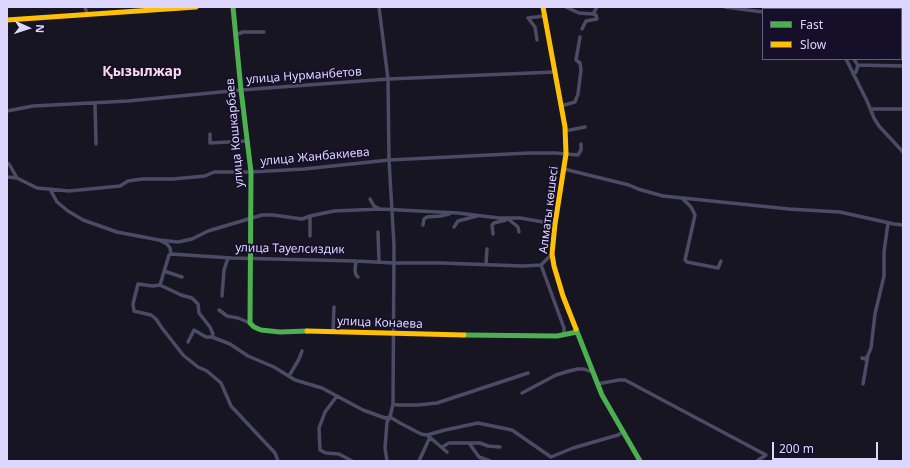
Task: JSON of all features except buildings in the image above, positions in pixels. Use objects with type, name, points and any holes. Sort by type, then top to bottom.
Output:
[{"type":"street","points":[[85,7],[87,14]]},
{"type":"street","points":[[7,20],[196,7]]},
{"type":"street","name":"улица Кошкарбаев","points":[[233,7],[251,172],[251,258]]},
{"type":"street","points":[[379,7],[388,79],[389,160],[394,263],[393,404],[390,417],[387,422],[384,448],[387,461]]},
{"type":"street","name":"Алматы көшесі","points":[[543,7],[565,130],[566,154],[552,254],[554,266],[558,282],[597,384],[639,460]]},
{"type":"street","points":[[566,7],[579,13],[596,15],[597,19]]},
{"type":"street","points":[[593,14],[597,7]]},
{"type":"street","points":[[725,7],[762,12]]},
{"type":"street","points":[[536,40],[535,27],[528,18],[544,16]]},
{"type":"street","points":[[582,29],[586,21],[597,19],[602,21]]},
{"type":"street","points":[[236,35],[243,32],[264,32]]},
{"type":"street","points":[[561,106],[576,102],[581,70],[580,63],[576,60],[580,37]]},
{"type":"street","points":[[846,60],[879,126],[903,152]]},
{"type":"street","points":[[853,74],[856,72],[858,66],[855,60]]},
{"type":"street","points":[[858,66],[903,66]]},
{"type":"street","name":"улица Нурманбетов","points":[[7,111],[33,106],[95,103],[388,79],[555,72]]},
{"type":"street","points":[[95,103],[96,144]]},
{"type":"street","points":[[870,109],[903,109]]},
{"type":"street","points":[[565,130],[585,127]]},
{"type":"street","points":[[210,134],[210,143],[247,141]]},
{"type":"street","points":[[566,154],[578,155],[581,144]]},
{"type":"street","name":"улица Жанбакиева","points":[[7,163],[17,178],[37,188],[69,191],[120,186],[128,181],[142,179],[173,179],[205,176],[214,172],[251,172],[304,169],[389,160],[529,153],[566,154]]},
{"type":"street","points":[[564,169],[628,185],[663,196],[789,209],[840,212],[903,225]]},
{"type":"street","points":[[7,177],[17,178]]},
{"type":"street","points":[[50,189],[56,202],[83,220],[117,232],[159,240],[176,241],[192,239],[208,231],[250,218],[273,215],[302,219],[310,216],[347,210],[380,209],[452,213],[520,218],[555,224]]},
{"type":"street","points":[[681,198],[691,207],[695,215],[685,260],[687,262],[718,268],[721,261]]},
{"type":"street","points":[[370,199],[374,206],[380,209]]},
{"type":"street","points":[[423,225],[424,219],[427,217],[441,216],[452,213]]},
{"type":"street","points":[[310,216],[310,236]]},
{"type":"street","points":[[454,227],[458,221],[466,218],[484,216]]},
{"type":"street","points":[[507,218],[518,227],[520,232]]},
{"type":"street","points":[[493,234],[492,225],[494,223],[506,220],[507,218]]},
{"type":"street","points":[[863,384],[868,355],[871,348],[877,304],[884,276],[884,252],[888,223]]},
{"type":"street","points":[[378,232],[379,262]]},
{"type":"street","points":[[159,240],[167,244],[170,248],[171,254],[169,254],[160,286]]},
{"type":"street","points":[[170,248],[172,243],[176,241]]},
{"type":"street","points":[[486,264],[487,249]]},
{"type":"street","name":"улица Тауелсиздик","points":[[171,254],[228,258],[394,263],[523,266],[541,265]]},
{"type":"street","points":[[552,254],[541,265],[564,328],[564,333],[562,335]]},
{"type":"street","points":[[222,296],[224,270],[228,258]]},
{"type":"street","points":[[219,310],[228,316],[250,323],[251,258]]},
{"type":"street","points":[[356,261],[355,270],[358,277]]},
{"type":"street","points":[[164,271],[182,277]]},
{"type":"street","points":[[212,337],[213,334],[210,327],[199,313],[198,304],[192,298],[160,286],[138,284],[133,304],[134,311],[151,315],[156,319],[182,355],[198,367],[207,371],[221,384],[230,406],[275,453],[278,461]]},
{"type":"street","points":[[333,332],[334,307]]},
{"type":"street","name":"улица Конаева","points":[[250,323],[254,327],[261,330],[280,332],[498,336],[562,335],[577,332]]},
{"type":"street","points":[[188,342],[194,330],[206,336],[230,344],[248,356],[274,367],[295,380],[322,388],[363,410],[385,418],[390,417],[400,424],[421,434],[429,436],[447,452]]},
{"type":"street","points":[[289,376],[302,351]]},
{"type":"street","points":[[862,358],[865,358],[868,355]]},
{"type":"street","points":[[522,393],[556,375],[578,369],[589,371],[592,370]]},
{"type":"street","points":[[393,404],[398,406],[437,403],[528,373]]},
{"type":"street","points":[[597,384],[625,380],[766,455],[757,461]]},
{"type":"street","points":[[337,396],[325,412],[319,428],[320,450],[326,453],[339,454],[352,461]]},
{"type":"street","points":[[419,461],[429,436],[445,430],[478,423],[512,430],[551,459],[573,448],[618,435],[622,430]]},
{"type":"street","points":[[442,447],[449,443],[480,443],[488,446],[500,447]]},
{"type":"street","points":[[469,443],[479,457],[490,461]]},
{"type":"traffic: fast","points":[[233,7],[251,172],[250,323],[254,327],[261,330],[280,332],[307,331]]},
{"type":"traffic: fast","points":[[576,329],[602,395],[640,461]]},
{"type":"traffic: fast","points":[[464,335],[557,336],[577,332]]},
{"type":"traffic: slow","points":[[7,20],[196,7]]},
{"type":"traffic: slow","points":[[543,7],[565,127],[566,154],[552,254],[563,296],[576,329]]},
{"type":"traffic: slow","points":[[307,331],[464,335]]},
{"type":"district","name":"Қызылжар","points":[[142,72]]}]
